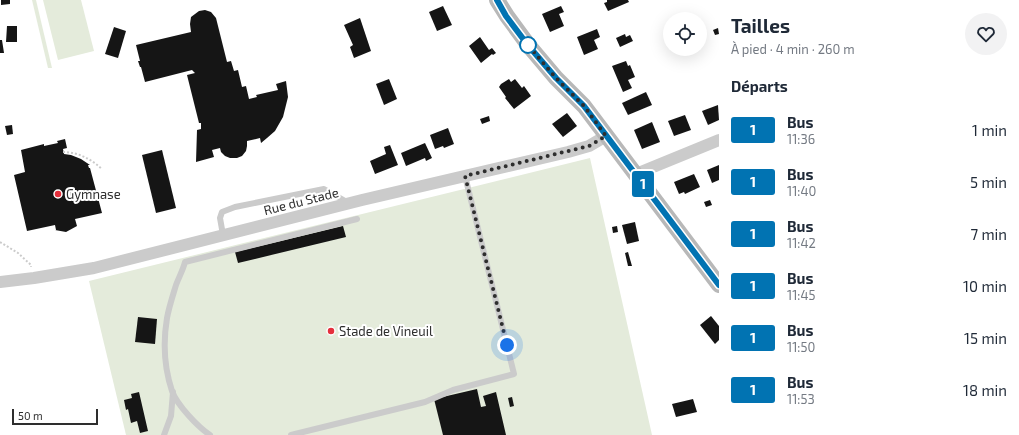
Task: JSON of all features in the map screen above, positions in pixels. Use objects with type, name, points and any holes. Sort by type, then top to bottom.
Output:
[{"type":"street","points":[[498,0],[506,16],[529,46],[556,78],[584,106],[719,285]]},
{"type":"street","name":"Rue du Stade","points":[[0,282],[94,268],[349,203],[589,146],[606,136]]},
{"type":"street","points":[[636,174],[719,140]]},
{"type":"lane","points":[[291,435],[425,402],[453,390],[514,374],[465,176]]},
{"type":"lane","points":[[223,235],[220,218],[222,212],[235,206],[324,189],[349,203]]},
{"type":"lane","points":[[164,435],[171,416],[173,392],[164,354],[166,325],[177,283],[185,262],[356,219]]},
{"type":"lane","points":[[173,392],[187,413],[202,430],[210,435]]},
{"type":"path","points":[[63,152],[72,152],[80,155],[96,163],[102,169]]},
{"type":"path","points":[[0,242],[18,253],[31,265],[34,278]]},
{"type":"green space","points":[[32,0],[36,0],[52,68],[48,68]]},
{"type":"green space","points":[[43,0],[81,0],[94,51],[58,60]]},
{"type":"green space","points":[[590,158],[652,435],[126,435],[89,281]]},
{"type":"building","points":[[1,0],[10,0],[10,4],[1,5]]},
{"type":"building","points":[[607,0],[628,0],[629,2],[608,11],[604,3],[607,2]]},
{"type":"building","points":[[443,6],[452,25],[437,31],[429,12]]},
{"type":"building","points":[[561,6],[564,12],[559,14],[564,26],[550,32],[542,14]]},
{"type":"building","points":[[205,10],[211,12],[216,18],[227,62],[231,61],[234,71],[238,70],[242,87],[246,86],[249,99],[257,97],[256,95],[278,90],[276,84],[286,81],[288,97],[283,117],[275,131],[261,143],[260,138],[247,141],[246,151],[242,156],[237,158],[225,156],[221,152],[220,148],[212,150],[214,157],[196,162],[197,130],[201,129],[201,123],[199,123],[187,75],[195,73],[192,70],[145,82],[138,61],[140,61],[136,45],[191,32],[191,17],[199,11]]},
{"type":"building","points":[[360,18],[371,51],[354,58],[350,47],[353,45],[344,25]]},
{"type":"building","points":[[7,26],[17,26],[17,42],[6,42]]},
{"type":"building","points":[[114,27],[126,31],[118,58],[105,54]]},
{"type":"building","points":[[718,28],[719,34],[715,35],[713,30]]},
{"type":"building","points":[[597,29],[600,37],[594,40],[598,49],[584,55],[577,37]]},
{"type":"building","points":[[625,34],[626,37],[630,35],[633,41],[620,47],[616,38]]},
{"type":"building","points":[[480,37],[489,50],[492,48],[496,53],[493,55],[492,54],[481,63],[469,46]]},
{"type":"building","points":[[0,40],[2,40],[4,53],[0,53]]},
{"type":"building","points":[[626,61],[628,66],[630,65],[635,77],[628,80],[632,88],[623,92],[612,66]]},
{"type":"building","points":[[389,79],[397,99],[384,105],[376,84]]},
{"type":"building","points":[[509,79],[511,82],[515,79],[522,88],[524,86],[531,96],[514,109],[505,98],[506,97],[499,87]]},
{"type":"building","points":[[646,92],[652,105],[628,115],[622,103]]},
{"type":"building","points":[[718,105],[719,120],[708,125],[702,111]]},
{"type":"building","points":[[567,113],[577,126],[563,137],[552,124]]},
{"type":"building","points":[[685,115],[691,130],[674,136],[668,121]]},
{"type":"building","points":[[489,116],[490,121],[482,124],[480,119]]},
{"type":"building","points":[[652,122],[660,142],[642,149],[634,130]]},
{"type":"building","points":[[12,125],[13,134],[7,135],[5,126]]},
{"type":"building","points":[[448,128],[454,144],[444,148],[443,146],[435,149],[430,135]]},
{"type":"building","name":"Gymnase","points":[[65,139],[67,148],[63,149],[64,154],[81,159],[90,165],[88,165],[102,213],[75,219],[77,226],[66,232],[55,230],[55,225],[27,231],[14,175],[25,172],[21,150],[44,144],[44,146],[58,143],[57,141]]},
{"type":"building","points":[[425,143],[432,158],[426,161],[425,158],[406,166],[401,153]]},
{"type":"building","points":[[390,145],[398,165],[375,174],[370,161],[386,154],[384,147]]},
{"type":"building","points":[[162,150],[176,208],[156,213],[142,155]]},
{"type":"building","points":[[719,165],[719,180],[712,183],[707,170]]},
{"type":"building","points":[[694,174],[700,187],[685,194],[684,192],[679,194],[674,182]]},
{"type":"building","points":[[710,200],[712,205],[706,207],[704,202]]},
{"type":"building","points":[[635,222],[639,241],[627,244],[622,225]]},
{"type":"building","points":[[343,226],[346,237],[238,263],[235,252]]},
{"type":"building","points":[[617,226],[618,232],[613,233],[612,227]]},
{"type":"building","points":[[628,252],[632,266],[628,266],[625,253]]},
{"type":"building","points":[[711,316],[719,326],[719,340],[715,344],[700,325]]},
{"type":"building","points":[[138,317],[157,319],[155,344],[135,342]]},
{"type":"building","points":[[477,389],[481,407],[486,406],[483,396],[496,392],[506,435],[443,435],[434,399]]},
{"type":"building","points":[[139,392],[148,431],[140,433],[137,421],[131,423],[128,409],[126,410],[124,400],[132,398],[131,394]]},
{"type":"building","points":[[512,397],[514,406],[510,407],[508,398]]},
{"type":"building","points":[[693,399],[697,412],[676,417],[672,404]]},
{"type":"bus line","name":"1","points":[[497,0],[506,16],[527,44],[556,78],[584,106],[719,285]]},
{"type":"place","name":"Gymnase","points":[[58,194]]},
{"type":"place","name":"Stade de Vineuil","points":[[331,331]]},
{"type":"route","points":[[507,345],[465,176],[568,152],[589,146],[606,136],[584,106],[556,78],[527,44],[528,45]]}]
